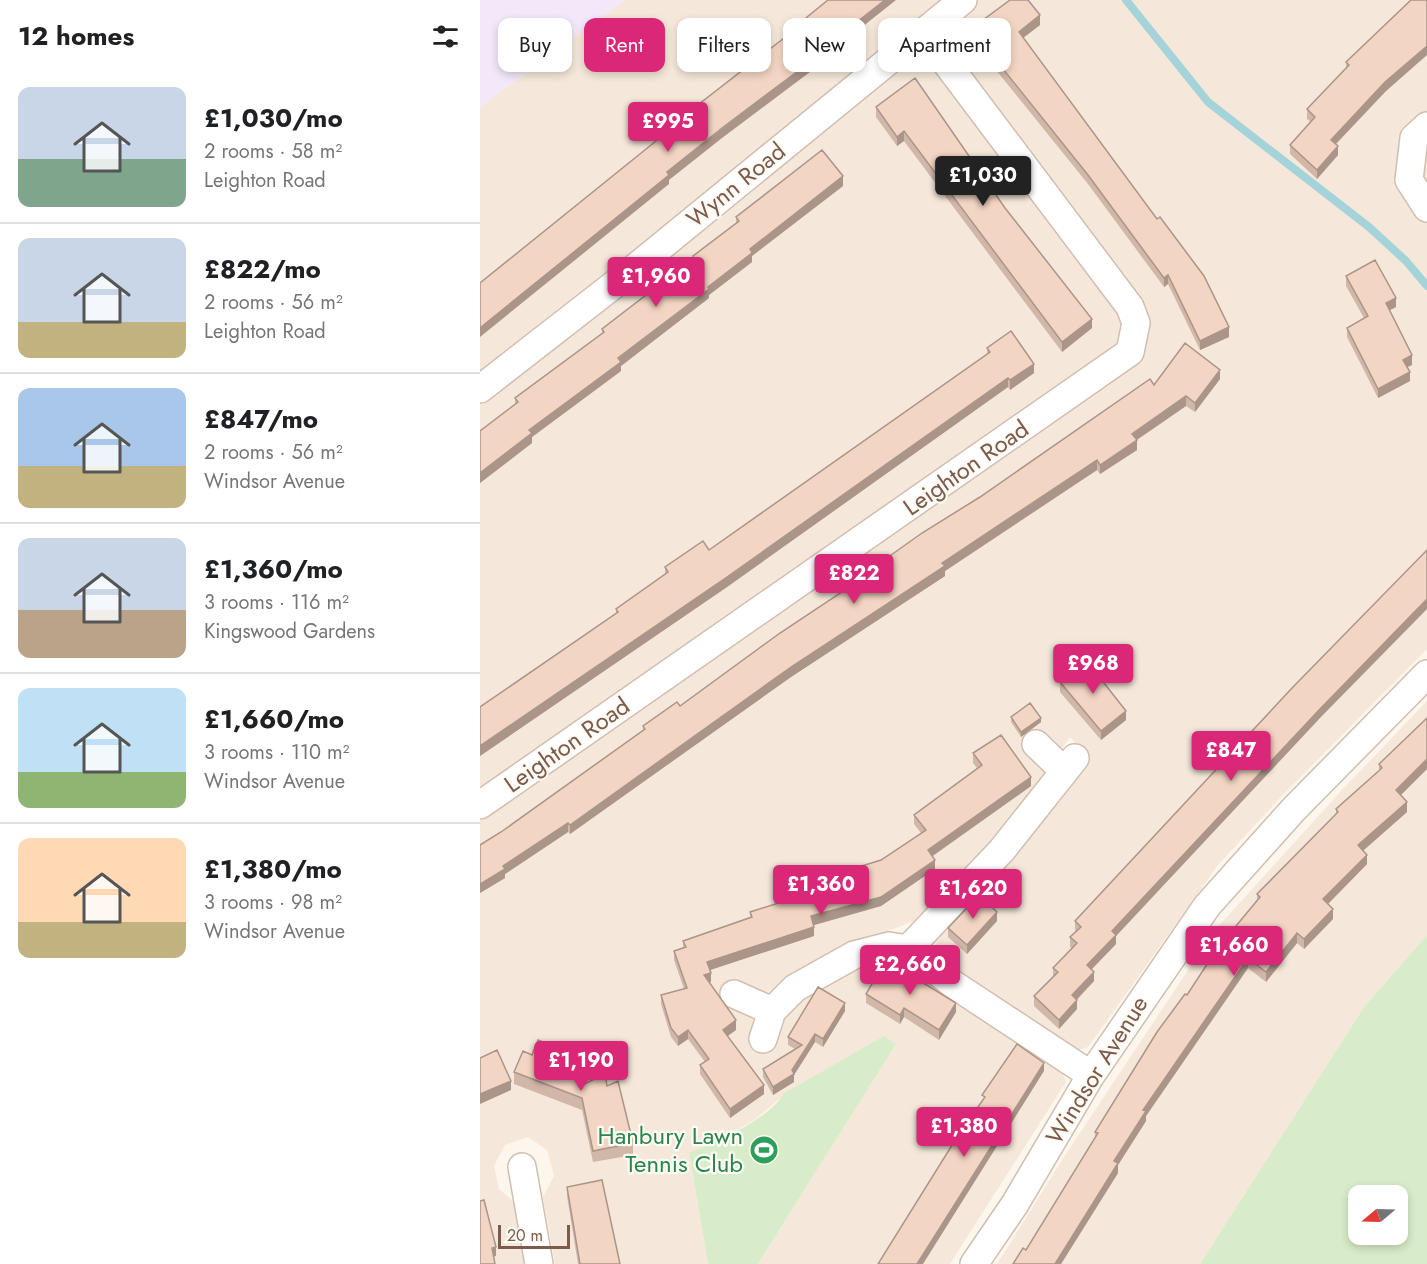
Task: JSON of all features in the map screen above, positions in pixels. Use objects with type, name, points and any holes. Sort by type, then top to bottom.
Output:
[{"type":"street","name":"Wynn Road","points":[[940,18],[963,0]]},
{"type":"street","name":"Wynn Road","points":[[480,389],[620,280],[878,69]]},
{"type":"street","name":"Leighton Road","points":[[480,805],[1118,363],[1130,352],[1136,323],[1131,307],[953,72]]},
{"type":"street","points":[[1427,126],[1414,138],[1409,180],[1427,208]]},
{"type":"street","name":"Windsor Avenue","points":[[974,1264],[1015,1204],[1091,1075],[1207,906],[1294,809],[1427,674]]},
{"type":"street","points":[[908,949],[1002,850],[1070,765],[1036,744]]},
{"type":"street","points":[[763,1039],[772,1011],[795,988],[854,955],[889,946],[908,949],[953,984],[1091,1075]]},
{"type":"street","points":[[734,994],[772,1011]]},
{"type":"street","points":[[522,1167],[539,1264]]},
{"type":"shaded area","points":[[480,0],[625,0],[601,18],[584,18],[584,30],[572,39],[572,18],[498,18],[498,72],[527,72],[480,107]]},
{"type":"shaded area","points":[[625,0],[1427,0],[1427,649],[1281,797],[1218,865],[1088,1047],[1076,1051],[938,955],[936,937],[1025,844],[1090,761],[1070,737],[1009,826],[964,874],[914,921],[832,953],[765,993],[752,992],[729,982],[721,996],[746,1010],[753,1019],[751,1037],[791,1004],[840,972],[880,959],[900,961],[1062,1071],[1066,1082],[950,1264],[758,1264],[896,1044],[884,1037],[782,1097],[754,1120],[705,1148],[689,1152],[708,1264],[555,1264],[543,1197],[554,1176],[547,1150],[528,1137],[505,1145],[494,1166],[499,1189],[514,1202],[525,1264],[480,1264],[480,107],[527,72],[572,72],[572,39],[584,30],[584,72],[665,72],[665,18],[601,18]]},
{"type":"shaded area","points":[[1427,701],[1427,935],[1364,1007],[1200,1264],[997,1264],[1064,1157],[1214,931],[1343,789]]},
{"type":"green space","points":[[1427,935],[1427,1264],[1200,1264],[1364,1007]]},
{"type":"green space","name":"Hanbury Lawn Tennis Club","points":[[884,1036],[896,1044],[758,1264],[708,1264],[689,1152],[712,1144],[741,1129],[768,1111],[783,1094]]},
{"type":"building","points":[[828,0],[885,0],[862,18],[806,18]]},
{"type":"building","points":[[1010,0],[1028,0],[1040,15],[1019,32],[1157,219],[1160,217],[1204,276],[1229,327],[1200,341],[1168,275],[1164,278],[1088,175],[1005,72],[1011,72],[1011,18],[986,18]]},
{"type":"building","points":[[1411,0],[1427,0],[1427,46],[1385,82],[1331,140],[1338,146],[1317,170],[1290,145],[1315,117],[1307,109],[1349,65],[1346,62]]},
{"type":"building","points":[[783,39],[783,72],[797,72],[667,172],[669,175],[480,328],[480,283],[656,141],[654,139],[740,72],[771,72],[771,48]]},
{"type":"building","points":[[915,78],[1005,208],[1092,319],[1062,342],[904,131],[897,137],[876,107]]},
{"type":"building","points":[[822,150],[843,176],[750,249],[752,253],[708,287],[709,289],[618,358],[621,362],[529,430],[532,433],[480,473],[480,431],[518,402],[515,398],[604,332],[602,329],[739,221],[736,217]]},
{"type":"building","points":[[1375,260],[1396,298],[1386,303],[1412,355],[1403,360],[1410,372],[1378,389],[1347,328],[1368,316],[1346,276]]},
{"type":"building","points":[[1011,331],[1034,364],[1010,380],[1008,378],[727,577],[480,746],[480,707],[618,612],[616,609],[668,572],[665,567],[703,541],[709,550],[990,352],[987,348]]},
{"type":"building","points":[[1185,343],[1220,370],[1195,403],[1186,396],[1132,434],[1137,440],[1100,465],[1097,460],[942,563],[945,566],[791,667],[570,825],[568,823],[503,866],[505,869],[480,884],[480,845],[645,729],[643,726],[677,702],[680,706],[780,633],[872,572],[870,570],[922,533],[980,497],[1150,379],[1154,385]]},
{"type":"building","points":[[1427,550],[1427,599],[1319,710],[1112,931],[1116,935],[1087,965],[1094,972],[1072,995],[1077,1000],[1059,1020],[1034,996],[1058,972],[1053,968],[1077,943],[1070,937],[1081,927],[1075,921],[1293,687]]},
{"type":"building","points":[[1088,659],[1126,711],[1101,731],[1060,682]]},
{"type":"building","points":[[1030,703],[1041,718],[1021,732],[1011,717]]},
{"type":"building","points":[[1427,718],[1427,759],[1396,790],[1407,802],[1358,845],[1367,855],[1323,899],[1333,909],[1304,939],[1297,933],[1266,972],[1248,958],[1143,1110],[1146,1111],[1114,1161],[1118,1163],[1055,1264],[1013,1264],[1023,1248],[1026,1250],[1157,1032],[1185,994],[1187,995],[1217,949],[1260,897],[1257,894],[1338,812],[1336,809],[1382,768],[1379,764]]},
{"type":"building","points":[[1001,735],[1031,777],[928,850],[935,860],[881,897],[811,916],[814,927],[707,962],[711,973],[704,975],[736,1020],[723,1030],[764,1085],[730,1109],[700,1065],[709,1059],[688,1030],[678,1037],[671,1028],[661,995],[687,988],[674,951],[686,947],[683,941],[752,917],[750,912],[810,893],[807,883],[881,860],[926,830],[914,815],[982,765],[973,753]]},
{"type":"building","points":[[979,895],[997,912],[967,945],[948,928]]},
{"type":"building","points":[[886,960],[956,1003],[939,1030],[904,1008],[900,1015],[866,994]]},
{"type":"building","points":[[818,987],[845,1003],[823,1039],[815,1034],[792,1070],[794,1074],[773,1087],[763,1069],[802,1045],[788,1037]]},
{"type":"building","points":[[538,1040],[589,1060],[580,1086],[605,1074],[607,1086],[618,1081],[633,1143],[593,1151],[582,1098],[514,1072],[523,1051],[532,1055]]},
{"type":"building","points":[[1017,1044],[1044,1063],[917,1264],[878,1264],[959,1134],[985,1097],[982,1095]]},
{"type":"building","points":[[497,1050],[511,1081],[480,1094],[480,1058]]},
{"type":"building","points":[[602,1180],[620,1264],[580,1264],[567,1187]]},
{"type":"building","points":[[484,1200],[496,1247],[492,1248],[495,1264],[480,1264],[480,1201]]},
{"type":"waterway","points":[[1126,0],[1208,102],[1369,227],[1406,261],[1427,286]]},
{"type":"place","name":"Hanbury Lawn Tennis Club","points":[[764,1150]]}]
